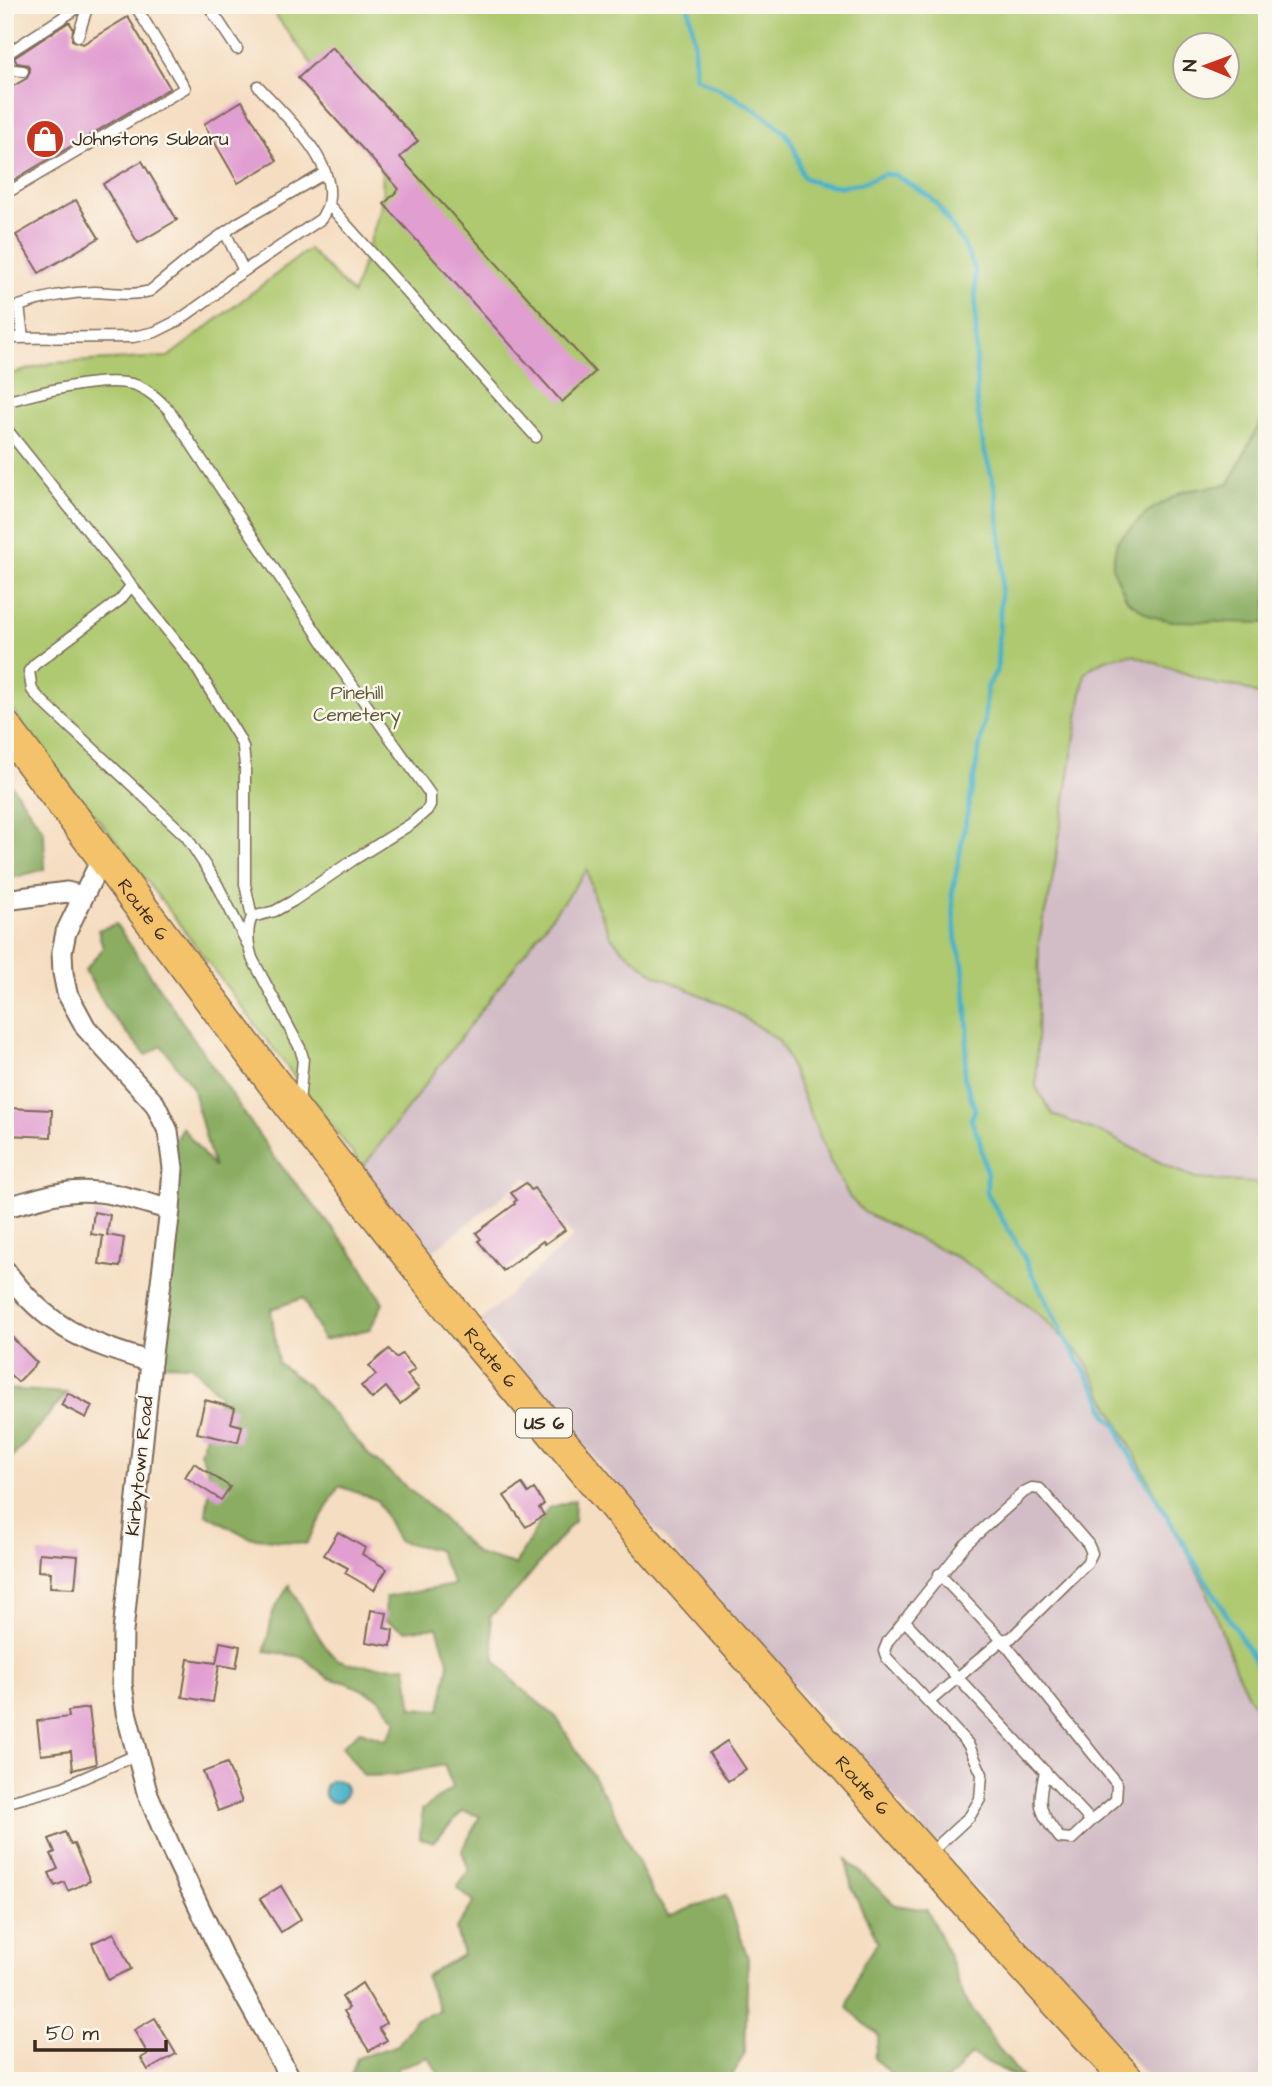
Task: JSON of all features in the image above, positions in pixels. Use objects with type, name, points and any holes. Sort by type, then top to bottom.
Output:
[{"type":"main road","name":"Route 6","points":[[5,727],[298,1115],[464,1326],[579,1464],[926,1857],[1129,2081]]},
{"type":"street","name":"Kirbytown Road","points":[[102,858],[69,923],[62,952],[67,993],[86,1028],[155,1104],[164,1121],[170,1142],[173,1168],[122,1659],[126,1712],[147,1792],[170,1846],[222,1955],[292,2081]]},
{"type":"street","points":[[5,900],[67,892],[82,896]]},
{"type":"street","points":[[5,1207],[53,1195],[89,1191],[117,1195],[170,1210]]},
{"type":"street","points":[[5,1270],[35,1307],[68,1332],[106,1348],[151,1362]]},
{"type":"lane","points":[[5,55],[82,5]]},
{"type":"lane","points":[[78,36],[88,5]]},
{"type":"lane","points":[[5,194],[185,88],[135,5]]},
{"type":"lane","points":[[208,5],[237,49]]},
{"type":"lane","points":[[5,69],[23,71]]},
{"type":"lane","points":[[5,338],[133,337],[155,332],[179,320],[244,271],[321,219],[328,204],[325,173],[316,150],[258,86]]},
{"type":"lane","points":[[23,337],[19,306],[39,298],[62,294],[140,294],[150,291],[225,232],[325,173]]},
{"type":"lane","points":[[328,204],[536,437]]},
{"type":"lane","points":[[225,232],[244,271]]},
{"type":"lane","points":[[5,402],[58,388],[116,383],[131,384],[152,394],[167,410],[337,662],[430,794],[428,810],[411,824],[293,901],[275,911],[252,917]]},
{"type":"lane","points":[[5,426],[194,664],[243,747],[245,884],[252,917],[248,924],[248,946]]},
{"type":"lane","points":[[131,586],[105,613],[35,664],[29,671],[30,684],[40,699],[186,836],[217,884],[248,946],[251,958],[295,1037],[303,1058],[298,1115]]},
{"type":"lane","points":[[926,1857],[970,1816],[980,1799],[982,1774],[968,1744],[887,1658],[884,1651],[888,1641],[939,1574],[965,1545],[1024,1492],[1032,1488],[1040,1489],[1088,1544],[1092,1553],[1087,1563],[1011,1638],[1002,1640],[929,1702]]},
{"type":"lane","points":[[939,1574],[1002,1640],[1117,1784],[1116,1800],[1072,1839],[1059,1838],[1043,1818],[1039,1800],[1045,1771]]},
{"type":"lane","points":[[904,1620],[1091,1821]]},
{"type":"lane","points":[[5,1803],[63,1787],[136,1755]]},
{"type":"shaded area","points":[[416,5],[1267,5],[1267,2081],[1151,2081],[646,1518],[480,1321],[573,1237],[527,1177],[428,1255],[362,1170],[584,873],[746,720]]},
{"type":"green space","name":"Pinehill Cemetery","points":[[268,5],[1267,5],[1267,409],[1223,495],[1267,596],[1267,698],[1240,687],[1218,685],[1133,655],[1107,660],[1085,673],[1051,889],[1039,943],[1036,1087],[1053,1115],[1107,1135],[1169,1167],[1198,1179],[1267,1184],[1267,1724],[1249,1697],[1236,1670],[1204,1584],[1083,1357],[1031,1307],[1004,1287],[956,1257],[865,1213],[850,1198],[829,1159],[778,1040],[728,1007],[655,975],[623,950],[611,937],[594,898],[587,870],[363,1167],[121,847],[35,743],[5,699],[5,376],[51,363],[168,357],[309,249],[353,294],[380,210],[383,188],[380,156]]},
{"type":"green space","points":[[1267,409],[1267,623],[1172,621],[1150,616],[1127,600],[1112,567],[1117,541],[1150,510],[1184,491],[1229,484]]},
{"type":"green space","points":[[5,776],[44,831],[45,869],[5,880]]},
{"type":"green space","points":[[116,924],[274,1157],[356,1257],[383,1303],[370,1329],[323,1340],[303,1298],[271,1309],[278,1363],[305,1383],[370,1456],[437,1513],[477,1554],[515,1565],[548,1508],[575,1500],[574,1521],[519,1588],[490,1617],[495,1660],[519,1687],[556,1717],[609,1802],[652,1892],[669,1916],[726,1895],[748,1958],[745,2053],[729,2081],[442,2081],[429,2057],[399,2067],[389,2081],[349,2081],[357,2058],[398,2045],[415,2019],[440,2011],[425,1976],[463,1955],[456,1929],[474,1902],[457,1888],[469,1871],[462,1851],[480,1816],[463,1811],[433,1842],[420,1838],[422,1810],[453,1787],[444,1765],[394,1775],[364,1776],[342,1746],[360,1731],[386,1740],[397,1721],[378,1697],[348,1683],[328,1678],[303,1657],[265,1651],[273,1612],[289,1585],[318,1636],[336,1658],[360,1665],[406,1666],[412,1708],[440,1710],[449,1664],[437,1627],[406,1631],[385,1620],[386,1597],[454,1585],[438,1550],[398,1541],[377,1500],[339,1486],[306,1544],[248,1537],[206,1514],[211,1477],[200,1452],[220,1395],[191,1365],[156,1364],[165,1160],[182,1127],[214,1168],[192,1087],[162,1046],[146,1055],[108,1011],[85,970],[103,948],[98,930]]},
{"type":"green space","points":[[5,1389],[67,1393],[5,1466]]},
{"type":"green space","points":[[846,1859],[895,1905],[927,1910],[946,1949],[964,1997],[1025,2081],[971,2054],[947,2081],[898,2081],[874,2058],[879,2036],[847,2008],[861,1966],[878,1942],[852,1889]]},
{"type":"water","points":[[335,1780],[343,1783],[346,1791],[343,1799],[335,1802],[327,1799],[324,1791],[327,1783]]},
{"type":"building","name":"Johnstons Subaru","points":[[128,17],[170,88],[5,185],[5,91],[27,78],[30,71],[28,65],[17,63],[14,58],[69,22],[73,28],[72,40],[83,44]]},
{"type":"building","points":[[332,47],[418,141],[400,157],[595,372],[562,402],[384,204],[399,189],[298,78]]},
{"type":"building","points":[[242,101],[277,161],[238,183],[204,124]]},
{"type":"building","points":[[142,161],[177,220],[138,243],[103,184]]},
{"type":"building","points":[[76,200],[99,238],[39,273],[16,235]]},
{"type":"building","points":[[8,1108],[52,1110],[51,1137],[7,1135]]},
{"type":"building","points":[[526,1183],[531,1190],[534,1188],[565,1230],[545,1244],[543,1241],[503,1271],[478,1241],[481,1239],[476,1233],[515,1204],[517,1200],[511,1193]]},
{"type":"building","points":[[94,1212],[110,1215],[107,1235],[124,1238],[120,1267],[99,1264],[103,1236],[91,1234]]},
{"type":"building","points":[[5,1330],[37,1363],[18,1382],[5,1370]]},
{"type":"building","points":[[389,1349],[396,1358],[402,1354],[415,1369],[407,1375],[419,1389],[400,1404],[386,1387],[372,1399],[361,1386],[376,1375],[369,1366]]},
{"type":"building","points":[[68,1393],[92,1406],[86,1418],[61,1405]]},
{"type":"building","points":[[205,1400],[235,1408],[231,1423],[242,1426],[238,1442],[197,1433]]},
{"type":"building","points":[[194,1463],[230,1487],[221,1500],[185,1477]]},
{"type":"building","points":[[522,1484],[528,1493],[534,1489],[544,1504],[539,1508],[544,1515],[526,1527],[504,1496]]},
{"type":"building","points":[[338,1532],[365,1548],[362,1554],[387,1569],[374,1590],[345,1573],[348,1568],[324,1555]]},
{"type":"building","points":[[39,1553],[78,1556],[75,1588],[50,1587],[51,1572],[38,1571]]},
{"type":"building","points":[[371,1610],[387,1613],[384,1628],[393,1630],[391,1646],[366,1642]]},
{"type":"building","points":[[220,1642],[240,1646],[236,1668],[219,1665],[213,1702],[182,1697],[188,1659],[216,1663]]},
{"type":"building","points":[[89,1708],[96,1764],[73,1770],[71,1751],[41,1755],[37,1721],[69,1717],[68,1711]]},
{"type":"building","points":[[727,1741],[746,1769],[728,1781],[709,1753]]},
{"type":"building","points":[[227,1763],[242,1802],[218,1811],[203,1772]]},
{"type":"building","points":[[65,1832],[71,1845],[74,1844],[90,1881],[68,1891],[64,1882],[55,1886],[49,1873],[58,1869],[51,1854],[55,1852],[49,1839]]},
{"type":"building","points":[[281,1886],[301,1919],[281,1932],[260,1899]]},
{"type":"building","points":[[114,1933],[131,1969],[108,1980],[92,1943]]},
{"type":"building","points":[[362,1983],[386,2023],[379,2028],[387,2040],[369,2051],[344,2011],[349,2008],[342,1997]]},
{"type":"building","points":[[155,2018],[176,2054],[148,2070],[141,2058],[148,2054],[134,2030]]},
{"type":"waterway","points":[[688,5],[694,39],[695,77],[747,104],[784,132],[793,145],[803,177],[819,184],[841,186],[862,183],[884,174],[895,175],[937,204],[964,245],[975,270],[977,406],[984,449],[995,488],[1003,556],[997,670],[987,688],[984,724],[952,895],[956,941],[963,964],[965,986],[968,1031],[964,1075],[975,1110],[971,1120],[979,1138],[987,1175],[987,1193],[1099,1395],[1108,1417],[1118,1427],[1124,1445],[1267,1681]]},
{"type":"place","name":"Johnstons Subaru","points":[[45,139]]}]
